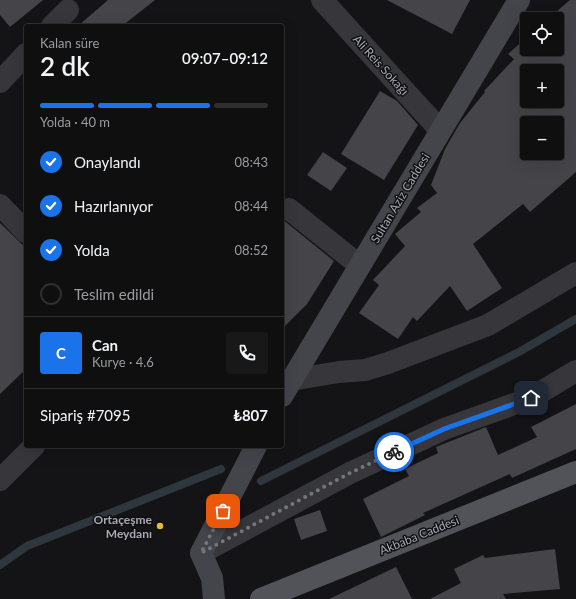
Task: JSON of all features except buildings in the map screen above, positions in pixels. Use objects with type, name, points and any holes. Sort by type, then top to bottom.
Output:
[{"type":"main road","name":"Akbaba Caddesi","points":[[261,599],[576,472]]},
{"type":"street","name":"Ali Reis Sokağı","points":[[322,0],[440,130]]},
{"type":"street","name":"Sultan Aziz Caddesi","points":[[286,388],[518,0]]},
{"type":"street","points":[[54,24],[68,10]]},
{"type":"street","points":[[0,82],[24,56]]},
{"type":"street","points":[[0,205],[24,230]]},
{"type":"street","points":[[289,209],[359,265]]},
{"type":"street","points":[[286,388],[339,372],[365,370],[394,361],[488,325],[576,273]]},
{"type":"street","points":[[201,553],[350,473],[444,429],[531,398],[576,371]]},
{"type":"street","points":[[0,480],[32,448]]},
{"type":"street","points":[[214,599],[212,578],[201,553],[250,449]]},
{"type":"waterway","points":[[261,481],[519,352],[576,319]]},
{"type":"waterway","points":[[0,565],[27,546],[221,469]]},
{"type":"way so far","points":[[223,511],[201,553],[350,473],[394,452]]},
{"type":"place","name":"Ortaçeşme Meydanı","points":[[160,526]]},
{"type":"route","points":[[394,452],[444,429],[531,398]]}]
